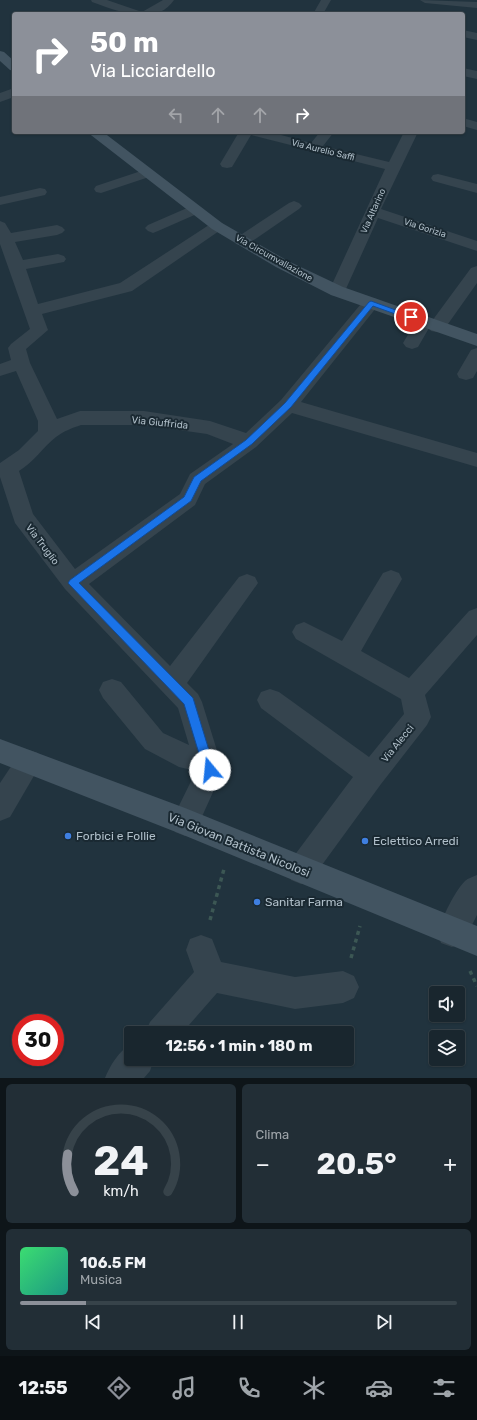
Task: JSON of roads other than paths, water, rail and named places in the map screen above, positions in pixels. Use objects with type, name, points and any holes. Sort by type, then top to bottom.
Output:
[{"type":"street","points":[[96,0],[132,12]]},
{"type":"street","points":[[150,12],[166,4],[169,0]]},
{"type":"street","points":[[319,12],[326,0]]},
{"type":"street","points":[[433,0],[477,5]]},
{"type":"street","points":[[433,0],[439,12]]},
{"type":"street","points":[[465,34],[477,37]]},
{"type":"street","points":[[0,55],[12,65]]},
{"type":"street","points":[[465,72],[477,75]]},
{"type":"street","points":[[0,98],[12,93]]},
{"type":"street","points":[[465,123],[477,126]]},
{"type":"street","name":"Via Circumvallazione","points":[[97,134],[194,210],[217,226],[282,264],[336,291],[477,340]]},
{"type":"street","points":[[227,164],[245,134]]},
{"type":"street","name":"Via Aurelio Saffi","points":[[262,134],[393,167]]},
{"type":"street","points":[[314,148],[325,134]]},
{"type":"street","name":"Via Altarino","points":[[336,291],[372,211],[410,134]]},
{"type":"street","points":[[101,189],[147,173]]},
{"type":"street","points":[[438,178],[477,189]]},
{"type":"street","points":[[0,201],[40,192]]},
{"type":"street","points":[[242,241],[294,206]]},
{"type":"street","points":[[153,228],[194,210]]},
{"type":"street","name":"Via Gorizia","points":[[372,211],[477,246]]},
{"type":"street","points":[[32,311],[126,288],[217,226]]},
{"type":"street","points":[[48,432],[48,421],[21,363],[17,348],[39,330],[17,266],[3,233],[57,230]]},
{"type":"street","points":[[17,266],[58,259]]},
{"type":"street","points":[[412,343],[431,324],[477,271]]},
{"type":"street","points":[[73,583],[188,499],[197,479],[249,442],[288,405],[371,303]]},
{"type":"street","points":[[466,374],[477,354]]},
{"type":"street","points":[[0,370],[21,363]]},
{"type":"street","points":[[288,405],[477,460]]},
{"type":"street","name":"Via Giuffrida","points":[[48,432],[63,424],[80,418],[144,418],[210,428],[249,442]]},
{"type":"street","name":"Via Truglio","points":[[48,432],[37,444],[4,469],[23,517],[73,583],[189,702],[210,770],[184,822]]},
{"type":"street","points":[[346,655],[392,580]]},
{"type":"street","points":[[171,684],[247,584]]},
{"type":"street","points":[[304,632],[412,692],[477,618]]},
{"type":"street","points":[[112,690],[154,741],[188,758],[206,760]]},
{"type":"street","name":"Via Alecci","points":[[301,870],[371,775],[418,717],[412,692]]},
{"type":"street","points":[[270,700],[371,775]]},
{"type":"street","name":"Via Giovan Battista Nicolosi","points":[[0,751],[184,822],[464,937]]},
{"type":"street","points":[[0,808],[29,762]]},
{"type":"street","points":[[464,937],[470,898],[477,890]]},
{"type":"street","points":[[166,1026],[206,963],[295,993],[343,987]]},
{"type":"street","points":[[122,1078],[132,1066]]},
{"type":"place","name":"Forbici e Follie","points":[[68,836]]},
{"type":"place","name":"Eclettico Arredi","points":[[365,841]]},
{"type":"place","name":"Sanitar Farma","points":[[257,902]]}]
